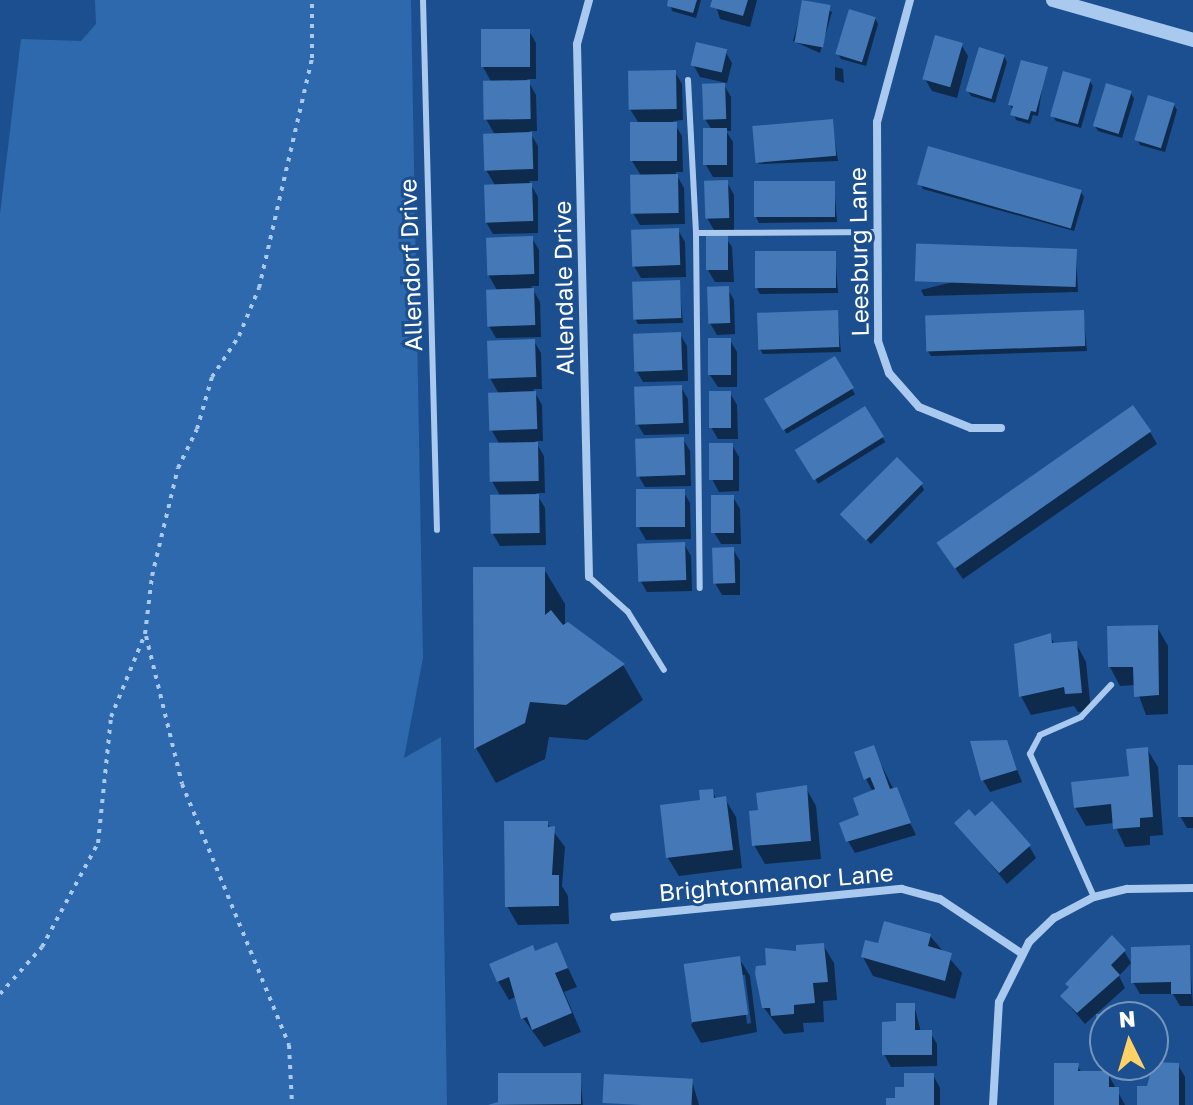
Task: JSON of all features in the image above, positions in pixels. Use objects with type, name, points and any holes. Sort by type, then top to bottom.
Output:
[{"type":"street","name":"Allendale Drive","points":[[589,0],[577,44],[589,577]]},
{"type":"street","name":"Leesburg Lane","points":[[910,0],[877,122],[878,341],[889,373],[919,407],[938,419],[971,428],[1001,428]]},
{"type":"street","points":[[1063,1],[1193,40]]},
{"type":"street","points":[[993,1105],[999,1002],[1021,953],[1054,918],[1094,897],[1127,889],[1193,888]]},
{"type":"street","name":"Brightonmanor Lane","points":[[614,917],[902,889],[940,899],[1021,953]]},
{"type":"lane","name":"Allendorf Drive","points":[[423,0],[437,530]]},
{"type":"lane","points":[[688,80],[696,233],[700,588]]},
{"type":"lane","points":[[696,233],[877,232]]},
{"type":"lane","points":[[589,577],[628,612],[664,670]]},
{"type":"lane","points":[[1094,897],[1030,754],[1040,735],[1081,717],[1111,685]]},
{"type":"path","points":[[0,994],[42,947],[98,843],[111,717],[145,634],[152,576],[178,468],[197,429],[212,377],[239,336],[259,288],[312,58],[309,0]]},
{"type":"path","points":[[145,634],[182,784],[289,1045],[292,1105]]},
{"type":"shaded area","points":[[95,0],[411,0],[423,658],[404,758],[441,737],[447,1105],[0,1105],[0,214],[21,39],[81,41],[96,24]]},
{"type":"building","points":[[668,0],[697,0],[693,13],[667,6]]},
{"type":"building","points":[[712,0],[748,0],[743,16],[710,7]]},
{"type":"building","points":[[802,0],[831,5],[823,47],[795,42]]},
{"type":"building","points":[[849,9],[876,17],[862,62],[835,54]]},
{"type":"building","points":[[481,29],[530,29],[530,67],[481,67]]},
{"type":"building","points":[[935,35],[963,43],[950,87],[922,79]]},
{"type":"building","points":[[696,42],[727,49],[722,73],[691,65]]},
{"type":"building","points":[[979,47],[1005,55],[991,99],[966,91]]},
{"type":"building","points":[[1021,60],[1048,67],[1036,112],[1031,111],[1028,120],[1010,115],[1013,106],[1008,105]]},
{"type":"building","points":[[676,70],[677,109],[629,110],[628,71]]},
{"type":"building","points":[[1063,71],[1091,79],[1078,124],[1050,116]]},
{"type":"building","points":[[530,80],[531,119],[484,120],[483,81]]},
{"type":"building","points":[[725,83],[726,119],[703,120],[702,84]]},
{"type":"building","points":[[1106,83],[1132,91],[1119,134],[1093,126]]},
{"type":"building","points":[[1148,95],[1175,103],[1161,148],[1134,140]]},
{"type":"building","points":[[833,119],[836,156],[756,163],[752,126]]},
{"type":"building","points":[[630,122],[677,122],[677,161],[630,161]]},
{"type":"building","points":[[703,128],[727,128],[727,165],[703,165]]},
{"type":"building","points":[[532,132],[533,169],[484,171],[483,134]]},
{"type":"building","points":[[928,146],[1082,190],[1071,229],[917,184]]},
{"type":"building","points":[[678,174],[679,213],[631,214],[630,175]]},
{"type":"building","points":[[728,180],[729,218],[705,219],[704,181]]},
{"type":"building","points":[[754,181],[835,181],[835,217],[754,217]]},
{"type":"building","points":[[532,183],[533,221],[485,223],[484,185]]},
{"type":"building","points":[[679,228],[680,265],[632,267],[631,230]]},
{"type":"building","points":[[706,233],[728,233],[728,270],[706,270]]},
{"type":"building","points":[[533,236],[534,274],[487,276],[486,238]]},
{"type":"building","points":[[916,243],[1077,249],[1076,287],[915,281]]},
{"type":"building","points":[[755,251],[836,251],[836,288],[755,288]]},
{"type":"building","points":[[680,280],[681,318],[633,320],[632,282]]},
{"type":"building","points":[[729,286],[730,323],[708,324],[707,287]]},
{"type":"building","points":[[534,288],[535,325],[487,327],[486,290]]},
{"type":"building","points":[[838,310],[839,347],[758,350],[757,313]]},
{"type":"building","points":[[1084,310],[1085,346],[926,352],[925,316]]},
{"type":"building","points":[[681,332],[682,370],[634,372],[633,334]]},
{"type":"building","points":[[708,338],[731,338],[731,375],[708,375]]},
{"type":"building","points":[[535,339],[536,377],[488,379],[487,341]]},
{"type":"building","points":[[835,356],[854,388],[783,430],[764,399]]},
{"type":"building","points":[[682,385],[683,423],[635,425],[634,387]]},
{"type":"building","points":[[536,391],[537,429],[489,431],[488,393]]},
{"type":"building","points":[[709,391],[731,391],[731,428],[709,428]]},
{"type":"building","points":[[1133,405],[1151,431],[955,569],[936,543]]},
{"type":"building","points":[[865,406],[884,437],[814,481],[795,450]]},
{"type":"building","points":[[684,437],[685,475],[636,477],[635,439]]},
{"type":"building","points":[[538,442],[539,481],[490,482],[489,443]]},
{"type":"building","points":[[709,443],[733,443],[733,480],[709,480]]},
{"type":"building","points":[[897,457],[923,483],[866,540],[840,514]]},
{"type":"building","points":[[636,489],[685,489],[685,527],[636,527]]},
{"type":"building","points":[[539,494],[540,533],[491,534],[490,495]]},
{"type":"building","points":[[711,495],[734,495],[734,533],[711,533]]},
{"type":"building","points":[[685,542],[686,580],[638,582],[637,544]]},
{"type":"building","points":[[734,547],[735,583],[713,584],[712,548]]},
{"type":"building","points":[[473,567],[545,567],[545,615],[551,610],[563,625],[568,622],[625,664],[566,705],[530,702],[525,723],[474,749]]},
{"type":"building","points":[[1158,625],[1159,695],[1134,697],[1133,667],[1108,667],[1107,626]]},
{"type":"building","points":[[1051,633],[1052,643],[1077,641],[1082,693],[1065,694],[1064,687],[1019,697],[1014,644]]},
{"type":"building","points":[[1007,740],[1017,770],[981,781],[970,741]]},
{"type":"building","points":[[874,745],[890,789],[897,787],[911,823],[846,842],[839,823],[859,815],[853,798],[875,789],[870,777],[864,780],[854,752]]},
{"type":"building","points":[[1148,747],[1153,817],[1140,818],[1140,827],[1113,829],[1111,804],[1074,808],[1071,782],[1129,776],[1126,749]]},
{"type":"building","points":[[1178,765],[1193,765],[1193,817],[1178,817]]},
{"type":"building","points":[[807,785],[811,841],[752,846],[749,811],[758,810],[756,793]]},
{"type":"building","points":[[713,789],[714,798],[726,796],[733,850],[666,858],[660,805],[700,800],[699,790]]},
{"type":"building","points":[[992,801],[1031,845],[999,873],[954,823],[969,809],[975,816]]},
{"type":"building","points":[[504,821],[548,821],[548,827],[555,826],[552,875],[559,875],[559,906],[505,907]]},
{"type":"building","points":[[884,921],[931,934],[928,946],[952,953],[945,981],[861,957],[865,940],[878,943]]},
{"type":"building","points":[[1112,935],[1126,950],[1111,965],[1120,975],[1077,1013],[1060,996],[1069,987],[1065,984]]},
{"type":"building","points":[[557,942],[568,968],[555,973],[572,1013],[532,1030],[527,1017],[521,1019],[509,977],[497,982],[489,964],[533,945],[535,951]]},
{"type":"building","points":[[824,943],[828,982],[813,983],[815,1003],[794,1005],[794,1014],[771,1016],[770,1008],[762,1008],[755,973],[756,966],[766,965],[765,948],[796,951],[796,945]]},
{"type":"building","points":[[1190,945],[1191,994],[1171,994],[1171,982],[1131,983],[1131,947]]},
{"type":"building","points":[[740,956],[748,1014],[692,1022],[684,964]]},
{"type":"building","points":[[896,1003],[915,1003],[915,1030],[932,1030],[932,1055],[882,1055],[882,1022],[896,1021]]},
{"type":"building","points":[[1054,1063],[1079,1063],[1078,1071],[1089,1071],[1089,1081],[1109,1081],[1109,1087],[1119,1087],[1119,1105],[1054,1105]]},
{"type":"building","points":[[1169,1063],[1179,1063],[1179,1105],[1137,1105],[1137,1086],[1147,1086],[1148,1081],[1169,1081]]},
{"type":"building","points":[[498,1073],[581,1073],[581,1104],[488,1105],[498,1102]]},
{"type":"building","points":[[904,1073],[934,1073],[934,1105],[886,1105],[886,1098],[895,1098],[895,1087],[904,1087]]},
{"type":"building","points":[[604,1074],[693,1079],[691,1105],[602,1103]]}]
